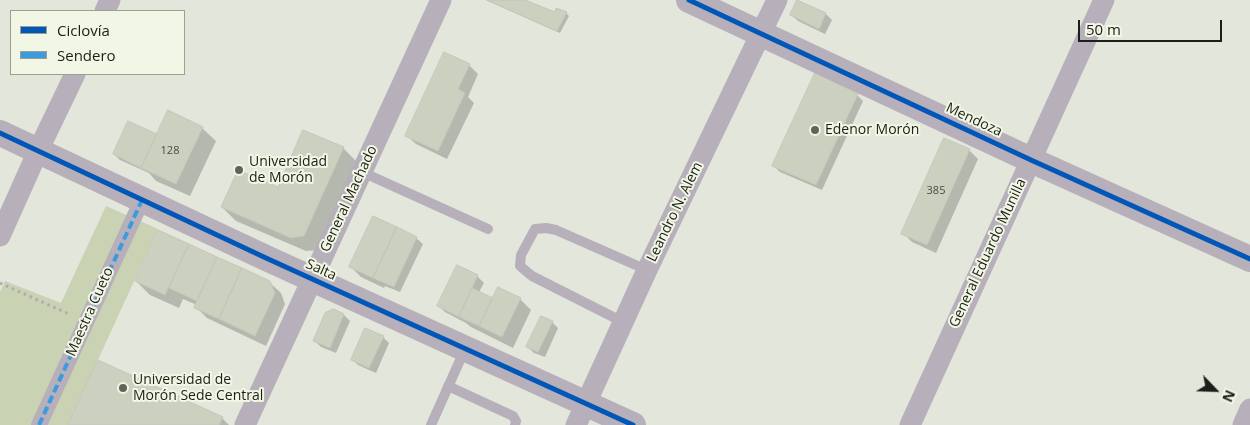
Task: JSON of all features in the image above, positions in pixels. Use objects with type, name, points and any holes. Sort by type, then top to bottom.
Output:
[{"type":"street","name":"General Machado","points":[[245,425],[441,0]]},
{"type":"street","name":"Mendoza","points":[[689,0],[1031,160],[1250,259]]},
{"type":"street","name":"Leandro N. Alem","points":[[580,414],[777,0]]},
{"type":"street","name":"General Eduardo Munilla","points":[[910,425],[1104,0]]},
{"type":"street","points":[[0,236],[75,75]]},
{"type":"street","name":"Salta","points":[[0,133],[465,348],[580,414],[633,425]]},
{"type":"street","name":"Maestra Cueto","points":[[39,425],[142,200]]},
{"type":"street","points":[[1243,425],[1250,409]]},
{"type":"lane","points":[[362,172],[488,229]]},
{"type":"lane","points":[[623,322],[532,276],[520,266],[521,255],[535,229],[546,228],[556,230],[648,270]]},
{"type":"lane","points":[[431,425],[465,348]]},
{"type":"lane","points":[[448,386],[513,416],[516,421],[515,425]]},
{"type":"path","points":[[0,283],[77,317]]},
{"type":"green space","points":[[106,206],[158,229],[68,425],[0,425],[0,292],[5,281],[61,303]]},
{"type":"building","points":[[487,0],[525,0],[555,12],[556,8],[567,12],[557,31]]},
{"type":"building","points":[[797,0],[826,13],[819,29],[790,15]]},
{"type":"building","points":[[444,52],[470,64],[458,89],[465,93],[438,151],[405,136]]},
{"type":"building","name":"Edenor Morón","points":[[815,73],[858,94],[816,185],[772,166]]},
{"type":"building","points":[[168,110],[203,127],[176,184],[141,168]]},
{"type":"building","points":[[128,121],[157,134],[141,168],[113,154]]},
{"type":"building","points":[[303,130],[344,147],[304,236],[291,238],[221,207],[238,170],[278,187]]},
{"type":"building","points":[[944,138],[970,149],[927,245],[901,234]]},
{"type":"building","points":[[373,216],[397,227],[373,278],[349,267]]},
{"type":"building","points":[[397,227],[417,237],[394,287],[373,278]]},
{"type":"building","points":[[158,230],[189,244],[165,295],[135,281]]},
{"type":"building","points":[[189,244],[217,257],[197,301],[169,288]]},
{"type":"building","points":[[217,257],[242,268],[219,319],[194,308]]},
{"type":"building","points":[[457,265],[478,275],[459,317],[437,306]]},
{"type":"building","points":[[242,268],[270,281],[275,293],[255,336],[219,319]]},
{"type":"building","points":[[498,287],[521,298],[502,337],[479,326]]},
{"type":"building","points":[[472,288],[493,298],[479,326],[459,317]]},
{"type":"building","points":[[334,309],[344,314],[330,348],[313,341],[325,313]]},
{"type":"building","points":[[541,316],[553,321],[538,352],[526,347]]},
{"type":"building","points":[[365,328],[384,336],[369,368],[351,360]]},
{"type":"building","name":"Universidad de Morón Sede Central","points":[[98,360],[223,417],[219,425],[68,425]]},
{"type":"marked path","points":[[39,425],[142,200]]},
{"type":"cycle path","points":[[689,0],[1031,160],[1250,259]]},
{"type":"cycle path","points":[[0,133],[266,258],[633,425]]},
{"type":"place","name":"Edenor Morón","points":[[815,130]]},
{"type":"place","name":"Universidad de Morón","points":[[239,170]]},
{"type":"place","name":"Universidad de Morón Sede Central","points":[[123,388]]}]
